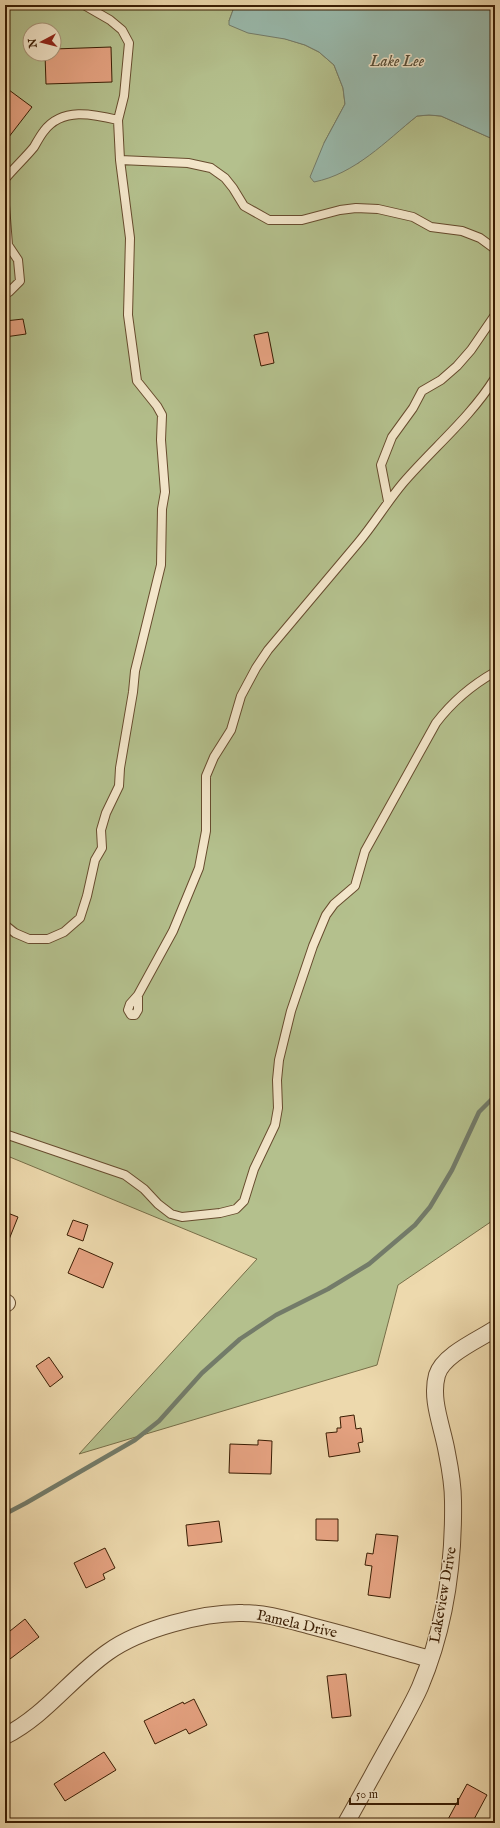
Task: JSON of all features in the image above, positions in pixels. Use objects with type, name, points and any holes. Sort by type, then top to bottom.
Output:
[{"type":"street","name":"Lakeview Drive","points":[[346,1823],[406,1716],[419,1688],[440,1627],[450,1576],[453,1539],[453,1494],[447,1453],[435,1392],[437,1375],[444,1363],[456,1353],[495,1329]]},
{"type":"street","name":"Pamela Drive","points":[[5,1736],[24,1724],[109,1651],[156,1628],[198,1618],[242,1613],[268,1615],[359,1638],[430,1659]]},
{"type":"lane","points":[[5,925],[15,933],[29,938],[48,939],[64,932],[80,918],[87,896],[95,860],[102,848],[102,830],[106,813],[119,786],[120,768],[133,692],[135,671],[161,565],[162,508],[165,492],[161,440],[162,415],[157,406],[137,381],[128,315],[130,238],[120,160],[118,120],[124,96],[129,43],[122,30],[110,20],[84,5]]},
{"type":"lane","points":[[5,179],[34,147],[44,130],[53,122],[75,114],[88,114],[118,120]]},
{"type":"lane","points":[[120,160],[188,163],[211,168],[225,178],[244,206],[268,220],[302,220],[340,210],[356,208],[378,209],[412,217],[431,227],[462,231],[480,238],[495,249]]},
{"type":"lane","points":[[5,206],[7,245],[18,260],[20,281],[9,292],[5,293]]},
{"type":"lane","points":[[388,501],[381,465],[392,437],[413,408],[422,391],[441,380],[457,366],[471,350],[495,315]]},
{"type":"lane","points":[[138,995],[173,931],[199,868],[206,831],[206,776],[214,756],[231,730],[241,696],[256,668],[268,650],[359,541],[388,501],[413,472],[461,423],[479,402],[495,378]]},
{"type":"lane","points":[[5,1134],[125,1175],[144,1189],[158,1204],[171,1214],[182,1217],[198,1216],[236,1209],[244,1201],[254,1169],[275,1125],[278,1108],[277,1080],[279,1060],[291,1011],[313,946],[326,915],[334,904],[355,886],[365,851],[436,723],[447,708],[468,690],[495,672]]},
{"type":"green space","points":[[5,5],[230,5],[233,10],[229,21],[305,45],[319,52],[334,65],[343,88],[345,104],[324,143],[357,164],[417,116],[441,116],[495,140],[495,1219],[398,1285],[377,1365],[79,1454],[257,1259],[5,1155]]},
{"type":"water","name":"Lake Lee","points":[[230,5],[495,5],[495,140],[441,116],[417,116],[382,146],[356,164],[329,178],[314,182],[310,177],[324,143],[345,104],[343,88],[334,65],[319,52],[305,45],[285,39],[248,33],[229,25],[233,10]]},
{"type":"building","points":[[111,47],[112,82],[46,84],[45,62],[62,62],[62,49]]},
{"type":"building","points":[[5,87],[32,107],[5,142]]},
{"type":"building","points":[[23,319],[26,334],[5,337],[5,321]]},
{"type":"building","points":[[268,332],[274,363],[261,366],[254,335]]},
{"type":"building","points":[[5,1212],[18,1217],[6,1247],[5,1247]]},
{"type":"building","points":[[73,1220],[88,1225],[83,1241],[67,1235]]},
{"type":"building","points":[[79,1248],[113,1263],[103,1288],[68,1273]]},
{"type":"building","points":[[49,1357],[63,1377],[50,1387],[36,1366]]},
{"type":"building","points":[[354,1415],[356,1429],[361,1428],[363,1442],[358,1443],[360,1452],[329,1457],[326,1433],[337,1432],[337,1428],[341,1428],[340,1417]]},
{"type":"building","points":[[258,1440],[272,1441],[271,1474],[229,1473],[230,1444],[258,1445]]},
{"type":"building","points":[[316,1519],[338,1519],[338,1541],[316,1540]]},
{"type":"building","points":[[219,1521],[222,1542],[188,1546],[186,1525]]},
{"type":"building","points":[[376,1534],[398,1536],[390,1598],[368,1595],[372,1566],[365,1565],[367,1553],[373,1554]]},
{"type":"building","points":[[105,1548],[115,1568],[103,1574],[105,1579],[86,1588],[74,1563]]},
{"type":"building","points":[[25,1619],[39,1637],[10,1659],[5,1652],[5,1635]]},
{"type":"building","points":[[346,1674],[351,1716],[332,1718],[327,1676]]},
{"type":"building","points":[[194,1699],[207,1725],[189,1734],[186,1729],[155,1744],[144,1721],[183,1702],[184,1704]]},
{"type":"building","points":[[104,1752],[116,1770],[65,1801],[54,1784]]},
{"type":"building","points":[[467,1784],[487,1795],[472,1823],[446,1823]]},
{"type":"waterway","points":[[5,1514],[135,1440],[159,1421],[202,1373],[240,1339],[276,1315],[328,1289],[369,1264],[415,1225],[430,1207],[452,1170],[479,1112],[495,1096]]}]
